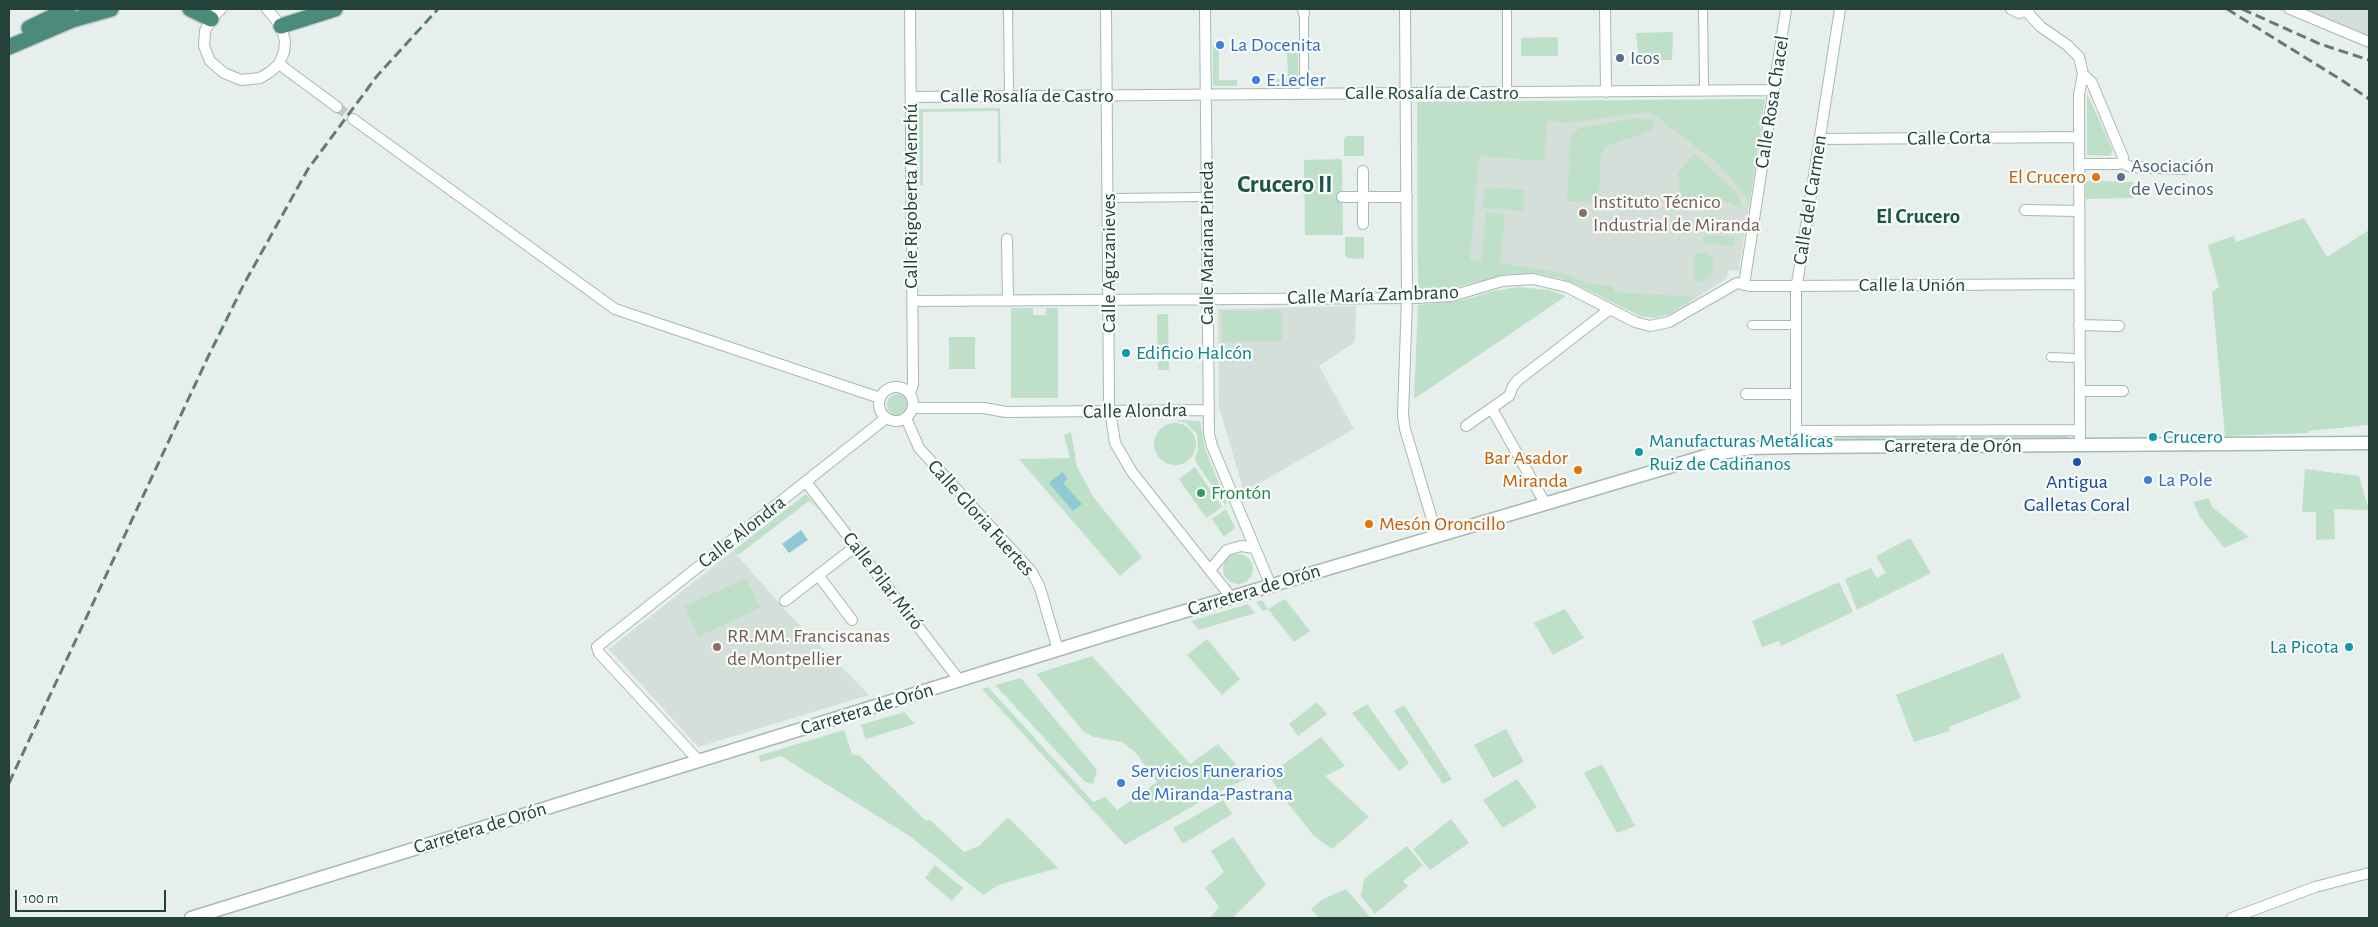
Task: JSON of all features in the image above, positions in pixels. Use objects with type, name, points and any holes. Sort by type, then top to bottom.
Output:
[{"type":"highway","points":[[9,38],[68,9]]},
{"type":"highway","points":[[9,47],[72,20],[111,9]]},
{"type":"highway","points":[[190,9],[216,14]]},
{"type":"highway","points":[[281,26],[335,9]]},
{"type":"street","points":[[216,14],[205,31],[204,46],[210,61],[224,73],[241,80],[260,78],[270,72],[279,64],[284,52],[285,41],[281,26],[266,9]]},
{"type":"street","name":"Calle Rigoberta Menchú","points":[[910,9],[912,389]]},
{"type":"street","points":[[1008,9],[1009,96]]},
{"type":"street","name":"Calle Aguzanieves","points":[[1106,9],[1110,411],[1116,443],[1122,457],[1231,597]]},
{"type":"street","name":"Calle Mariana Pineda","points":[[1205,9],[1208,410],[1212,446],[1270,586]]},
{"type":"street","points":[[1405,9],[1407,298],[1404,423],[1437,536]]},
{"type":"street","points":[[1507,9],[1507,86]]},
{"type":"street","points":[[1605,9],[1606,92]]},
{"type":"street","points":[[1703,9],[1704,84]]},
{"type":"street","name":"Calle Rosa Chacel","points":[[1744,285],[1786,9]]},
{"type":"street","name":"Calle del Carmen","points":[[1796,447],[1796,286],[1840,9]]},
{"type":"street","points":[[2011,9],[2018,13],[2027,10],[2041,27],[2074,51],[2079,57],[2084,74],[2092,84],[2123,157],[2122,163]]},
{"type":"street","points":[[2290,9],[2369,42]]},
{"type":"street","points":[[1304,11],[1304,87]]},
{"type":"street","points":[[279,64],[337,107]]},
{"type":"street","points":[[2080,445],[2079,95],[2084,74]]},
{"type":"street","name":"Calle Rosalía de Castro","points":[[911,97],[1773,90]]},
{"type":"street","points":[[354,119],[615,309],[880,398]]},
{"type":"street","name":"Calle Corta","points":[[1820,139],[2079,137]]},
{"type":"street","points":[[2079,164],[2122,163],[2131,167],[2185,168]]},
{"type":"street","points":[[1363,171],[1363,224]]},
{"type":"street","points":[[1114,198],[1201,197]]},
{"type":"street","points":[[1342,197],[1407,198]]},
{"type":"street","points":[[2025,210],[2079,211]]},
{"type":"street","points":[[1007,239],[1008,301]]},
{"type":"street","name":"Calle María Zambrano","points":[[912,301],[1407,298],[1452,296],[1502,281],[1533,279],[1567,287],[1640,324],[1658,325],[1669,322],[1729,285],[1736,282],[1744,285]]},
{"type":"street","name":"Calle la Unión","points":[[1744,285],[2079,284]]},
{"type":"street","points":[[1466,426],[1509,396],[1518,380],[1610,309]]},
{"type":"street","points":[[1752,325],[1790,325]]},
{"type":"street","points":[[2079,325],[2119,326]]},
{"type":"street","points":[[2051,357],[2073,358]]},
{"type":"street","points":[[896,387],[912,389],[913,408],[906,418],[896,421],[886,418],[879,407],[880,398],[886,390],[896,387]]},
{"type":"street","points":[[2080,391],[2123,391]]},
{"type":"street","points":[[1746,394],[1796,394]]},
{"type":"street","name":"Calle Alondra","points":[[913,408],[984,408],[1006,412],[1208,410]]},
{"type":"street","points":[[1492,409],[1544,503]]},
{"type":"street","name":"Calle Alondra","points":[[698,760],[600,653],[597,647],[886,418]]},
{"type":"street","name":"Calle Gloria Fuertes","points":[[906,418],[918,448],[1032,572],[1040,588],[1058,650]]},
{"type":"street","points":[[1796,431],[2080,430]]},
{"type":"street","name":"Carretera de Orón","points":[[191,918],[1231,597],[1709,454],[1750,448],[1796,447],[2369,443]]},
{"type":"street","name":"Calle Pilar Miró","points":[[806,482],[852,549],[960,681]]},
{"type":"street","points":[[1210,570],[1227,550],[1241,546],[1255,548]]},
{"type":"street","name":"Calle Pilar Miró","points":[[784,601],[852,549]]},
{"type":"street","points":[[818,575],[852,620]]},
{"type":"street","points":[[2232,918],[2315,887],[2369,873]]},
{"type":"shaded area","points":[[2277,9],[2369,9],[2369,48],[2356,43]]},
{"type":"shaded area","name":"Instituto Técnico Industrial de Miranda","points":[[1765,99],[1739,271],[1728,270],[1727,278],[1670,314],[1655,318],[1640,316],[1578,285],[1559,278],[1534,273],[1505,275],[1448,289],[1418,290],[1417,102]]},
{"type":"shaded area","points":[[1356,306],[1355,342],[1319,366],[1354,429],[1244,492],[1219,407],[1218,309]]},
{"type":"shaded area","name":"RR.MM. Franciscanas de Montpellier","points":[[733,551],[789,614],[869,695],[698,747],[609,649]]},
{"type":"green space","points":[[1673,32],[1672,60],[1639,60],[1636,33]]},
{"type":"green space","points":[[1558,37],[1558,56],[1521,56],[1521,38]]},
{"type":"green space","points":[[1213,46],[1219,46],[1219,80],[1237,80],[1237,86],[1213,86]]},
{"type":"green space","points":[[1287,48],[1298,48],[1298,85],[1273,86],[1272,79],[1288,79]]},
{"type":"green space","points":[[2087,93],[2113,151],[2110,156],[2087,155]]},
{"type":"green space","points":[[1765,99],[1749,208],[1746,196],[1718,164],[1656,116],[1647,112],[1566,123],[1547,121],[1545,161],[1479,156],[1470,260],[1481,261],[1486,212],[1505,214],[1500,263],[1563,273],[1586,283],[1614,286],[1614,292],[1697,297],[1670,314],[1655,318],[1640,316],[1578,285],[1559,278],[1534,273],[1505,275],[1448,289],[1418,290],[1417,102]]},
{"type":"green space","points":[[1000,108],[1001,163],[998,163],[998,111],[923,112],[923,185],[920,185],[919,109]]},
{"type":"green space","points":[[1635,118],[1651,120],[1654,126],[1652,130],[1604,147],[1601,156],[1598,203],[1567,201],[1570,158],[1568,157],[1572,136],[1579,128]]},
{"type":"green space","points":[[1346,136],[1364,136],[1364,156],[1344,156],[1344,139]]},
{"type":"green space","points":[[1694,153],[1738,194],[1742,208],[1723,201],[1679,197],[1678,173]]},
{"type":"green space","points":[[1342,159],[1343,235],[1305,235],[1304,160]]},
{"type":"green space","points":[[2085,181],[2133,182],[2134,198],[2086,199]]},
{"type":"green space","points":[[1485,187],[1525,190],[1523,211],[1483,208]]},
{"type":"green space","points":[[2304,218],[2327,257],[2369,230],[2369,425],[2308,431],[2308,433],[2225,436],[2212,292],[2219,287],[2208,245],[2234,236],[2236,242]]},
{"type":"green space","points":[[1704,235],[1735,237],[1734,246],[1703,243]]},
{"type":"green space","points":[[1345,237],[1364,237],[1364,259],[1348,258],[1345,256]]},
{"type":"green space","points":[[1705,253],[1714,260],[1712,274],[1701,282],[1695,282],[1694,255]]},
{"type":"green space","points":[[1518,287],[1549,290],[1566,296],[1414,399],[1418,305],[1464,300],[1493,291]]},
{"type":"green space","points":[[1011,308],[1033,308],[1033,315],[1046,315],[1046,308],[1058,308],[1058,398],[1011,398]]},
{"type":"green space","points":[[1282,310],[1282,341],[1222,342],[1222,311]]},
{"type":"green space","points":[[1157,314],[1168,314],[1169,370],[1158,370]]},
{"type":"green space","points":[[949,337],[975,337],[975,369],[949,369]]},
{"type":"green space","points":[[894,394],[902,394],[909,401],[909,409],[902,416],[894,416],[887,409],[887,401]]},
{"type":"green space","points":[[1174,420],[1200,421],[1205,449],[1227,503],[1225,505],[1196,462],[1195,458],[1198,449],[1197,434],[1186,423]]},
{"type":"green space","points":[[1175,423],[1190,429],[1196,444],[1190,459],[1175,465],[1160,459],[1154,444],[1160,429]]},
{"type":"green space","points":[[1071,432],[1077,467],[1094,498],[1142,557],[1120,576],[1019,459],[1070,458],[1064,435]]},
{"type":"green space","points":[[2066,434],[2068,439],[1961,439],[1961,435]]},
{"type":"green space","points":[[1806,435],[1957,435],[1957,439],[1805,440]]},
{"type":"green space","name":"Frontón","points":[[1195,467],[1222,507],[1206,518],[1179,479]]},
{"type":"green space","points":[[2305,469],[2359,476],[2369,510],[2334,509],[2335,539],[2316,540],[2316,512],[2302,512]]},
{"type":"green space","points":[[806,494],[820,511],[809,501],[738,555],[733,551]]},
{"type":"green space","points":[[2209,498],[2212,507],[2249,537],[2224,548],[2200,517],[2193,502]]},
{"type":"green space","points":[[1226,509],[1235,528],[1224,537],[1212,519]]},
{"type":"green space","points":[[1910,538],[1931,573],[1857,610],[1845,579],[1871,568],[1877,578],[1886,573],[1876,556]]},
{"type":"green space","points":[[1238,554],[1248,559],[1253,569],[1248,579],[1238,584],[1228,579],[1223,569],[1228,559]]},
{"type":"green space","points":[[746,578],[760,608],[698,637],[685,606]]},
{"type":"green space","points":[[1839,582],[1853,612],[1781,646],[1779,641],[1762,647],[1752,621]]},
{"type":"green space","points":[[1285,599],[1310,631],[1294,642],[1268,609]]},
{"type":"green space","points":[[1262,600],[1268,609],[1263,611],[1256,602]]},
{"type":"green space","points":[[1248,604],[1255,613],[1199,630],[1191,621]]},
{"type":"green space","points":[[1565,609],[1584,638],[1553,655],[1534,623]]},
{"type":"green space","points":[[1207,639],[1240,679],[1222,695],[1187,655]]},
{"type":"green space","points":[[2003,653],[2021,698],[1949,727],[1950,731],[1914,742],[1896,695]]},
{"type":"green space","points":[[1092,656],[1190,764],[1218,744],[1248,778],[1216,793],[1125,845],[982,689],[988,687],[1093,802],[1105,797],[1117,810],[1157,782],[1136,753],[1122,742],[1093,737],[1083,731],[1036,674]]},
{"type":"green space","points":[[1021,678],[1097,770],[1093,784],[1085,782],[995,685]]},
{"type":"green space","points":[[1317,702],[1327,714],[1298,736],[1289,724]]},
{"type":"green space","points":[[1367,704],[1409,763],[1399,771],[1352,713]]},
{"type":"green space","points":[[1404,705],[1452,779],[1443,784],[1394,711]]},
{"type":"green space","points":[[904,712],[915,724],[866,739],[861,725]]},
{"type":"green space","points":[[1506,729],[1524,762],[1493,778],[1474,745]]},
{"type":"green space","points":[[844,730],[852,754],[860,756],[926,821],[929,819],[964,852],[979,846],[1008,817],[1058,868],[998,885],[983,895],[911,837],[781,756],[761,762],[758,756]]},
{"type":"green space","points":[[1321,737],[1345,766],[1325,776],[1369,817],[1332,849],[1314,836],[1286,801],[1269,775]]},
{"type":"green space","points":[[1602,764],[1635,826],[1617,833],[1584,773]]},
{"type":"green space","points":[[1517,779],[1537,807],[1503,828],[1483,800]]},
{"type":"green space","points":[[1223,800],[1232,814],[1183,844],[1173,828]]},
{"type":"green space","points":[[1451,819],[1469,843],[1430,870],[1413,849]]},
{"type":"green space","points":[[1233,837],[1266,885],[1232,918],[1210,918],[1219,907],[1205,888],[1224,872],[1211,851]]},
{"type":"green space","points":[[1407,846],[1423,865],[1403,881],[1408,886],[1375,914],[1361,896],[1364,879]]},
{"type":"green space","points":[[935,865],[963,888],[952,901],[925,878]]},
{"type":"green space","points":[[1346,889],[1371,918],[1319,918],[1311,909],[1323,899]]},
{"type":"water","points":[[1062,472],[1068,479],[1063,483],[1082,504],[1073,511],[1049,483]]},
{"type":"water","points":[[801,530],[808,540],[789,553],[782,544]]},
{"type":"tunnel","points":[[337,107],[353,119]]},
{"type":"railway","points":[[9,783],[244,284],[308,169],[377,76],[438,9]]},
{"type":"railway","points":[[2227,9],[2369,99]]},
{"type":"railway","points":[[2242,9],[2320,44],[2369,60]]},
{"type":"place","name":"La Docenita","points":[[1220,45]]},
{"type":"place","name":"Icos","points":[[1620,58]]},
{"type":"place","name":"E.Lecler","points":[[1256,80]]},
{"type":"place","name":"El Crucero","points":[[2096,177]]},
{"type":"place","name":"Asociación de Vecinos","points":[[2121,177]]},
{"type":"place","name":"Instituto Técnico Industrial de Miranda","points":[[1583,213]]},
{"type":"place","name":"Edificio Halcón","points":[[1126,353]]},
{"type":"place","name":"Crucero","points":[[2153,437]]},
{"type":"place","name":"Manufacturas Metálicas Ruiz de Cadiñanos","points":[[1639,452]]},
{"type":"place","name":"Antigua Galletas Coral","points":[[2077,462]]},
{"type":"place","name":"Bar Asador Miranda","points":[[1578,470]]},
{"type":"place","name":"La Pole","points":[[2148,480]]},
{"type":"place","name":"Frontón","points":[[1201,493]]},
{"type":"place","name":"Mesón Oroncillo","points":[[1369,524]]},
{"type":"place","name":"RR.MM. Franciscanas de Montpellier","points":[[717,647]]},
{"type":"place","name":"La Picota","points":[[2349,647]]},
{"type":"place","name":"Servicios Funerarios de Miranda-Pastrana","points":[[1121,783]]},
{"type":"district","name":"Crucero II","points":[[1285,184]]},
{"type":"district","name":"El Crucero","points":[[1918,217]]}]
